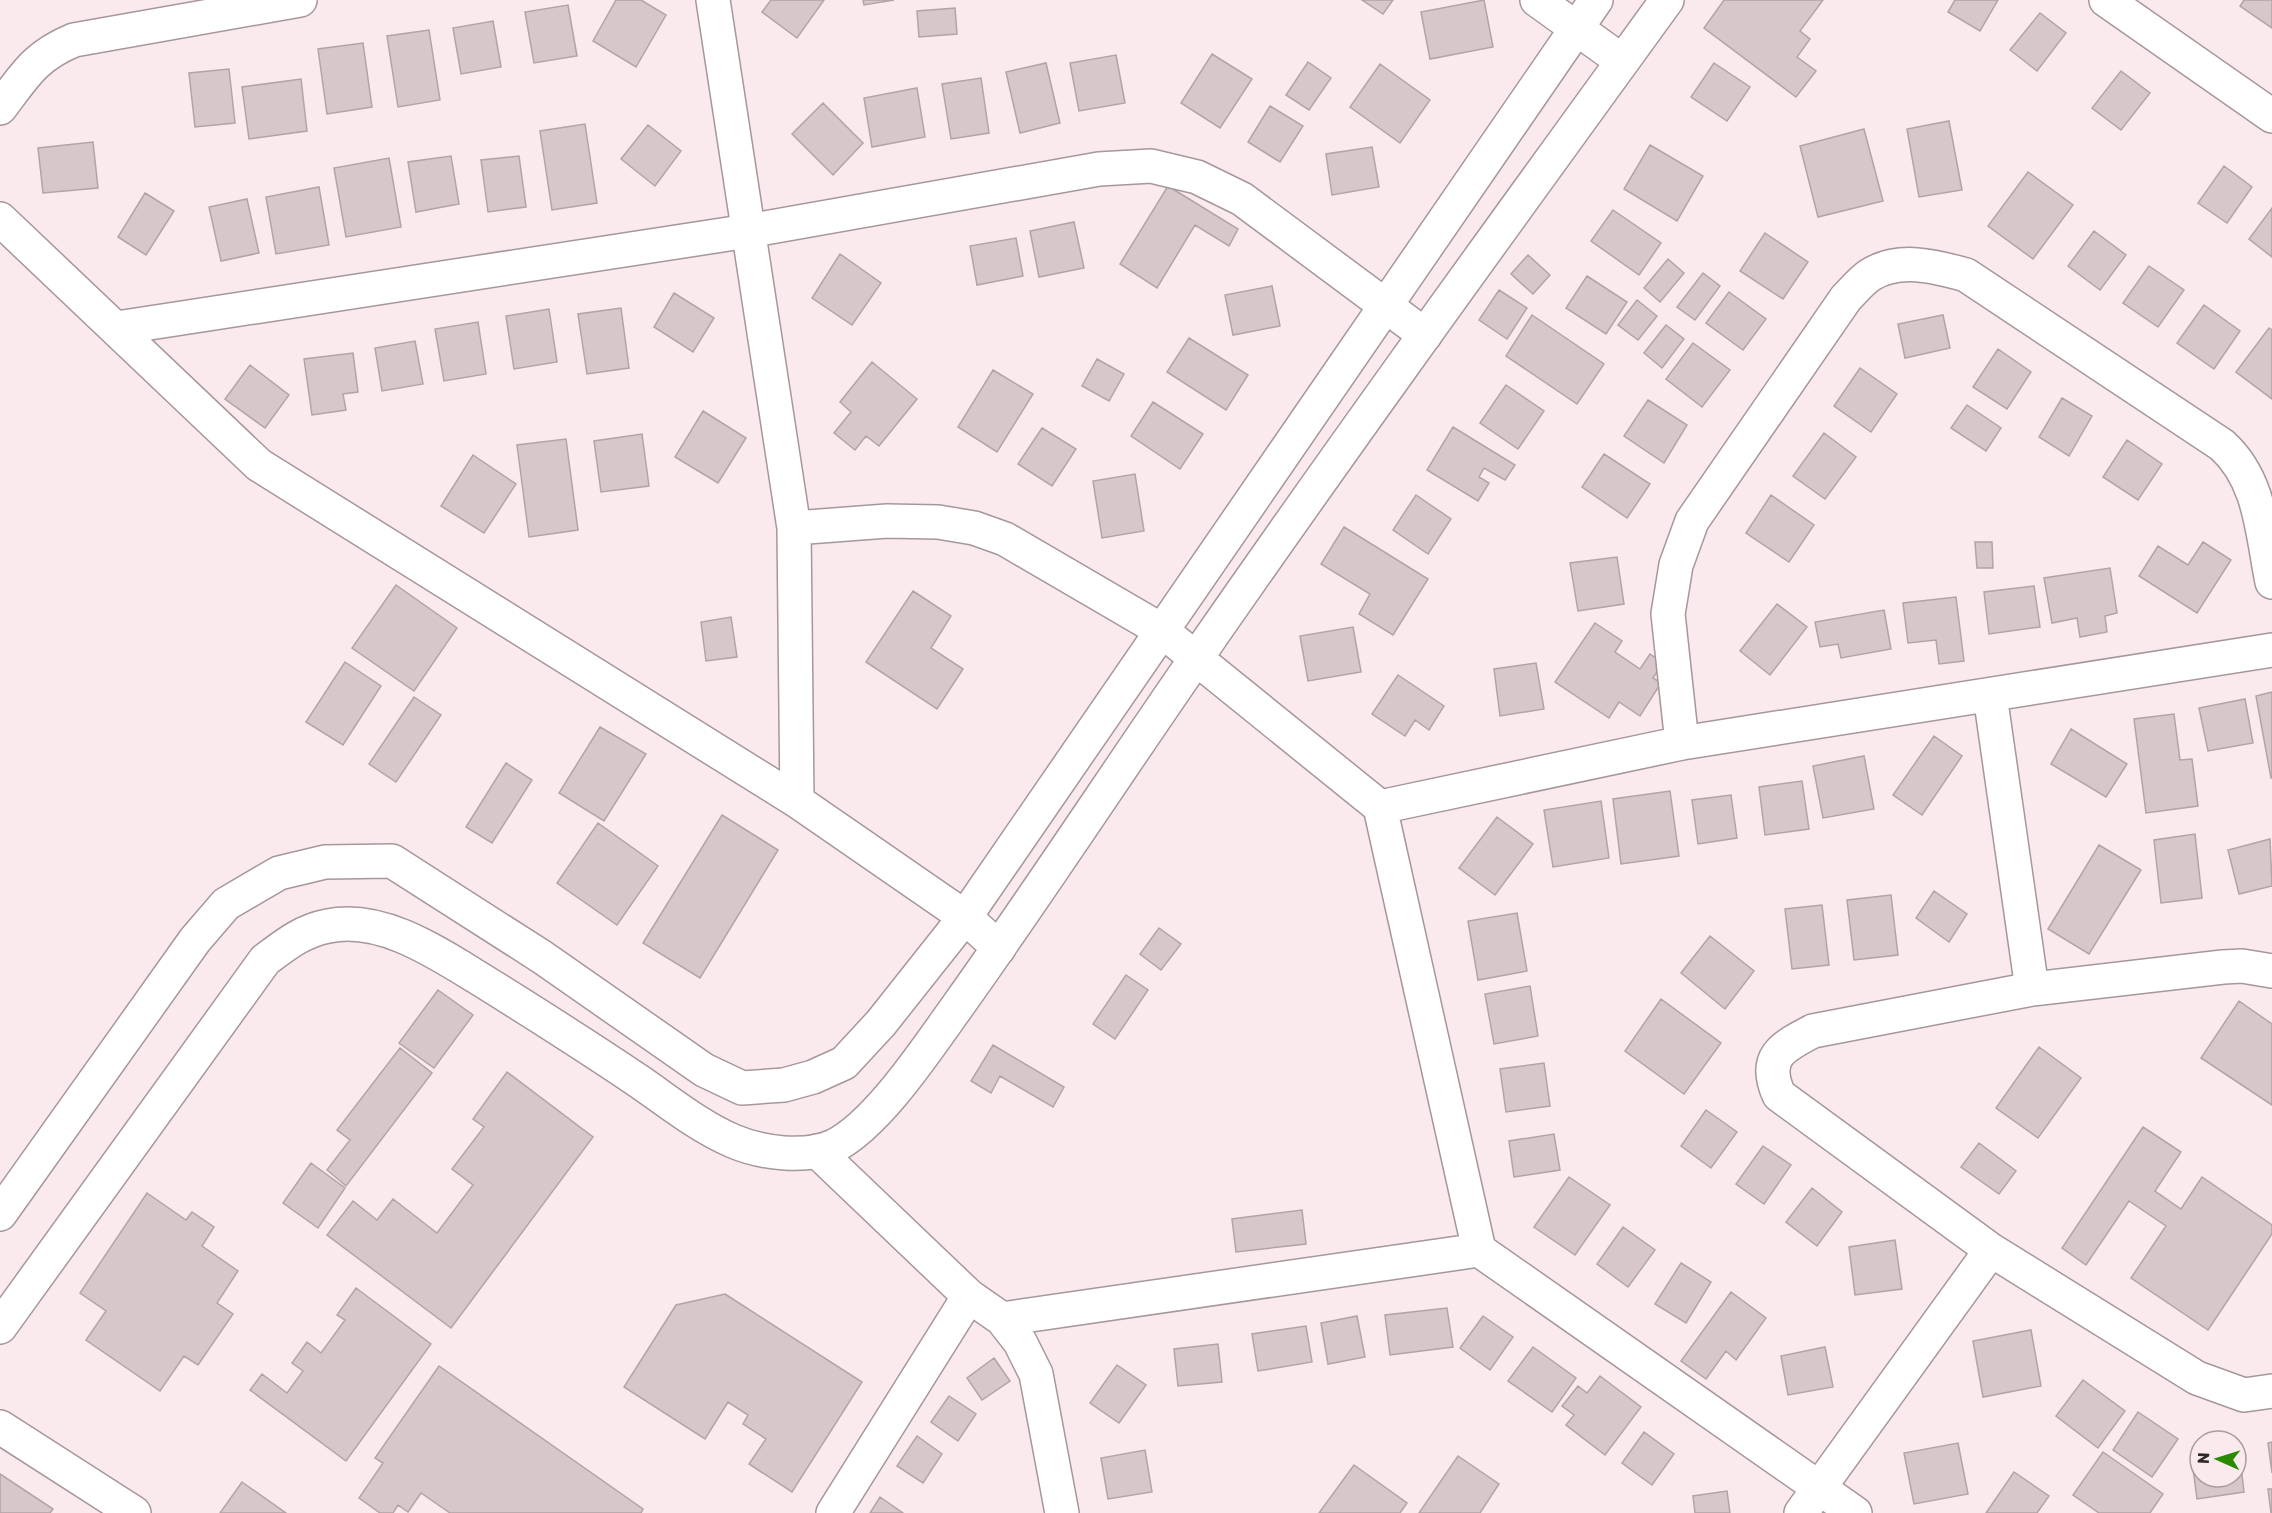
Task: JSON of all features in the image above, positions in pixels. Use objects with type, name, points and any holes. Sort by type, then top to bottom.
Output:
[{"type":"street","points":[[0,108],[36,60],[56,47],[74,40],[300,0]]},
{"type":"street","points":[[714,0],[794,528],[797,801]]},
{"type":"street","points":[[1538,0],[1623,61]]},
{"type":"street","points":[[0,1214],[195,940],[226,904],[279,873],[325,862],[392,861],[542,957],[693,1064],[726,1083],[742,1088],[784,1085],[813,1077],[844,1063],[881,1023],[965,917],[1596,0]]},
{"type":"street","points":[[0,1327],[265,960],[297,936],[331,925],[374,926],[441,955],[524,1006],[701,1124],[735,1142],[771,1151],[817,1151],[835,1145],[876,1112],[928,1048],[999,948],[1197,657],[1425,335],[1667,0]]},
{"type":"street","points":[[2106,0],[2272,116]]},
{"type":"street","points":[[117,328],[748,231],[1099,168],[1151,166],[1197,177],[1242,199],[1425,335]]},
{"type":"street","points":[[0,219],[259,465],[797,801],[965,917],[999,948]]},
{"type":"street","points":[[1682,743],[1668,614],[1676,565],[1692,521],[1846,298],[1870,275],[1899,264],[1935,266],[1966,275],[2222,445],[2243,467],[2253,488],[2272,582]]},
{"type":"street","points":[[794,528],[897,521],[938,522],[974,528],[1005,539],[1161,630],[1380,807],[1479,1250],[1810,1500],[1855,1513]]},
{"type":"street","points":[[1380,807],[1682,743],[2272,650]]},
{"type":"street","points":[[1990,695],[2032,989]]},
{"type":"street","points":[[2272,971],[2242,966],[2223,967],[2032,989],[1813,1031],[1784,1045],[1773,1061],[1772,1080],[1779,1095],[1990,1250],[2197,1378],[2244,1395],[2272,1391]]},
{"type":"street","points":[[817,1151],[969,1296],[1002,1319],[1020,1342],[1036,1374],[1062,1513]]},
{"type":"street","points":[[1002,1319],[1479,1250]]},
{"type":"street","points":[[1810,1500],[1990,1250]]},
{"type":"street","points":[[833,1513],[969,1296]]},
{"type":"street","points":[[0,1427],[134,1513]]},
{"type":"building","points":[[616,0],[641,0],[666,15],[636,67],[593,41]]},
{"type":"building","points":[[771,0],[824,0],[797,38],[762,12]]},
{"type":"building","points":[[863,0],[894,0],[864,5]]},
{"type":"building","points":[[1362,0],[1393,0],[1383,14]]},
{"type":"building","points":[[1484,0],[1493,47],[1430,59],[1421,12]]},
{"type":"building","points":[[1724,0],[1823,0],[1800,31],[1810,39],[1797,57],[1816,71],[1796,97],[1704,28]]},
{"type":"building","points":[[1955,0],[1998,0],[1980,31],[1948,12]]},
{"type":"building","points":[[2244,0],[2272,0],[2272,28],[2240,6]]},
{"type":"building","points":[[568,5],[577,56],[534,63],[525,12]]},
{"type":"building","points":[[955,8],[957,34],[919,37],[917,11]]},
{"type":"building","points":[[2040,13],[2066,33],[2037,71],[2010,50]]},
{"type":"building","points":[[493,21],[501,67],[461,74],[453,28]]},
{"type":"building","points":[[429,30],[440,100],[398,107],[387,36]]},
{"type":"building","points":[[363,43],[372,107],[327,114],[318,49]]},
{"type":"building","points":[[1212,54],[1252,79],[1220,128],[1181,103]]},
{"type":"building","points":[[1116,55],[1125,103],[1079,111],[1070,63]]},
{"type":"building","points":[[1308,62],[1331,78],[1309,110],[1286,95]]},
{"type":"building","points":[[1046,63],[1060,123],[1020,133],[1006,72]]},
{"type":"building","points":[[1714,63],[1750,87],[1727,121],[1691,97]]},
{"type":"building","points":[[1380,64],[1430,100],[1400,143],[1350,107]]},
{"type":"building","points":[[229,69],[235,123],[195,127],[189,73]]},
{"type":"building","points":[[2121,71],[2150,93],[2121,130],[2092,108]]},
{"type":"building","points":[[981,78],[989,133],[951,139],[942,84]]},
{"type":"building","points":[[301,79],[307,131],[249,139],[242,87]]},
{"type":"building","points":[[917,88],[925,137],[872,147],[864,98]]},
{"type":"building","points":[[823,103],[863,143],[833,175],[792,134]]},
{"type":"building","points":[[1270,106],[1303,126],[1280,162],[1248,142]]},
{"type":"building","points":[[1949,121],[1962,190],[1919,197],[1907,129]]},
{"type":"building","points":[[585,124],[597,203],[552,210],[540,131]]},
{"type":"building","points":[[648,125],[681,151],[655,186],[621,159]]},
{"type":"building","points":[[1864,129],[1883,201],[1818,217],[1800,146]]},
{"type":"building","points":[[93,142],[98,188],[43,193],[38,148]]},
{"type":"building","points":[[1650,145],[1703,176],[1677,221],[1624,189]]},
{"type":"building","points":[[1372,147],[1379,187],[1332,195],[1326,154]]},
{"type":"building","points":[[451,156],[459,204],[416,212],[408,162]]},
{"type":"building","points":[[519,156],[526,207],[488,212],[481,160]]},
{"type":"building","points":[[389,158],[401,227],[346,237],[334,168]]},
{"type":"building","points":[[2224,166],[2252,187],[2227,223],[2198,203]]},
{"type":"building","points":[[2028,172],[2073,205],[2033,259],[1988,226]]},
{"type":"building","points":[[1168,186],[1238,229],[1229,246],[1195,225],[1157,288],[1120,264]]},
{"type":"building","points":[[319,187],[329,245],[276,254],[266,197]]},
{"type":"building","points":[[145,193],[174,211],[146,255],[118,237]]},
{"type":"building","points":[[247,199],[259,253],[221,261],[209,207]]},
{"type":"building","points":[[2272,208],[2272,257],[2249,239]]},
{"type":"building","points":[[1613,210],[1661,243],[1639,275],[1591,241]]},
{"type":"building","points":[[1074,222],[1084,268],[1039,277],[1030,231]]},
{"type":"building","points":[[2094,231],[2126,255],[2100,290],[2068,266]]},
{"type":"building","points":[[1765,233],[1808,262],[1783,299],[1740,271]]},
{"type":"building","points":[[1016,238],[1023,276],[977,285],[970,246]]},
{"type":"building","points":[[840,254],[881,283],[852,325],[812,298]]},
{"type":"building","points":[[1528,255],[1550,275],[1533,294],[1511,274]]},
{"type":"building","points":[[1668,259],[1684,273],[1660,302],[1644,288]]},
{"type":"building","points":[[2149,266],[2184,290],[2158,327],[2123,303]]},
{"type":"building","points":[[1703,273],[1720,286],[1695,320],[1677,307]]},
{"type":"building","points":[[1587,276],[1627,302],[1606,334],[1566,308]]},
{"type":"building","points":[[1272,286],[1280,326],[1233,335],[1225,295]]},
{"type":"building","points":[[1499,290],[1527,308],[1507,339],[1479,320]]},
{"type":"building","points":[[1729,292],[1766,319],[1743,350],[1706,323]]},
{"type":"building","points":[[674,293],[714,318],[693,352],[654,327]]},
{"type":"building","points":[[1637,300],[1657,316],[1638,340],[1618,325]]},
{"type":"building","points":[[2204,305],[2240,331],[2214,369],[2177,343]]},
{"type":"building","points":[[621,308],[629,368],[587,374],[578,314]]},
{"type":"building","points":[[549,309],[557,362],[514,369],[506,316]]},
{"type":"building","points":[[1532,315],[1604,364],[1577,404],[1506,356]]},
{"type":"building","points":[[1943,315],[1950,348],[1905,358],[1898,324]]},
{"type":"building","points":[[478,322],[486,374],[444,381],[435,329]]},
{"type":"building","points":[[1666,325],[1684,339],[1662,368],[1644,353]]},
{"type":"building","points":[[2269,328],[2272,330],[2272,399],[2236,372]]},
{"type":"building","points":[[1189,338],[1248,375],[1226,410],[1167,372]]},
{"type":"building","points":[[415,341],[423,384],[382,391],[375,348]]},
{"type":"building","points":[[1693,343],[1730,370],[1702,407],[1666,379]]},
{"type":"building","points":[[1998,349],[2031,372],[2007,409],[1973,387]]},
{"type":"building","points":[[353,353],[358,392],[343,394],[346,410],[312,415],[304,359]]},
{"type":"building","points":[[1097,359],[1124,374],[1109,401],[1082,386]]},
{"type":"building","points":[[872,362],[917,399],[879,446],[866,436],[855,450],[834,433],[851,412],[840,402]]},
{"type":"building","points":[[250,365],[289,395],[265,428],[225,399]]},
{"type":"building","points":[[1860,368],[1897,394],[1871,432],[1834,406]]},
{"type":"building","points":[[993,370],[1033,394],[997,452],[958,427]]},
{"type":"building","points":[[1506,385],[1544,411],[1518,449],[1480,423]]},
{"type":"building","points":[[2062,398],[2092,416],[2069,456],[2039,437]]},
{"type":"building","points":[[1648,400],[1687,425],[1664,463],[1624,436]]},
{"type":"building","points":[[1153,402],[1203,434],[1180,469],[1131,436]]},
{"type":"building","points":[[1967,405],[2001,428],[1986,451],[1951,428]]},
{"type":"building","points":[[703,411],[746,438],[718,483],[675,457]]},
{"type":"building","points":[[1453,427],[1515,465],[1505,480],[1484,468],[1479,477],[1489,483],[1478,501],[1427,470]]},
{"type":"building","points":[[1042,428],[1076,449],[1052,486],[1018,464]]},
{"type":"building","points":[[1824,433],[1856,457],[1825,499],[1793,476]]},
{"type":"building","points":[[642,434],[649,486],[601,492],[594,441]]},
{"type":"building","points":[[566,439],[578,530],[529,537],[517,445]]},
{"type":"building","points":[[2127,440],[2162,464],[2138,500],[2103,477]]},
{"type":"building","points":[[1604,454],[1650,484],[1627,518],[1582,487]]},
{"type":"building","points":[[473,455],[516,484],[484,533],[441,506]]},
{"type":"building","points":[[1135,474],[1144,531],[1102,538],[1093,481]]},
{"type":"building","points":[[1416,495],[1451,519],[1428,554],[1393,530]]},
{"type":"building","points":[[1771,495],[1814,525],[1789,562],[1746,533]]},
{"type":"building","points":[[1344,527],[1428,579],[1393,635],[1359,614],[1370,594],[1321,564]]},
{"type":"building","points":[[1975,542],[1992,542],[1993,568],[1977,568]]},
{"type":"building","points":[[2203,542],[2231,560],[2197,613],[2139,576],[2158,546],[2188,565]]},
{"type":"building","points":[[1617,557],[1624,604],[1578,611],[1570,563]]},
{"type":"building","points":[[2110,568],[2117,613],[2105,616],[2107,632],[2080,637],[2077,618],[2052,623],[2044,578]]},
{"type":"building","points":[[396,585],[457,628],[414,691],[352,648]]},
{"type":"building","points":[[2034,586],[2040,627],[1989,634],[1984,592]]},
{"type":"building","points":[[913,591],[951,616],[931,648],[963,669],[937,709],[866,662]]},
{"type":"building","points":[[1956,597],[1964,661],[1939,664],[1936,640],[1908,643],[1903,603]]},
{"type":"building","points":[[1777,604],[1807,627],[1770,675],[1740,651]]},
{"type":"building","points":[[1884,610],[1891,649],[1841,658],[1838,644],[1820,647],[1815,622]]},
{"type":"building","points":[[731,617],[737,657],[706,661],[701,622]]},
{"type":"building","points":[[1595,623],[1622,641],[1615,652],[1640,669],[1650,654],[1663,663],[1653,678],[1661,683],[1640,716],[1619,702],[1609,718],[1555,682]]},
{"type":"building","points":[[1353,627],[1361,672],[1308,681],[1300,636]]},
{"type":"building","points":[[345,662],[381,686],[343,745],[306,722]]},
{"type":"building","points":[[1536,663],[1544,709],[1500,716],[1494,669]]},
{"type":"building","points":[[1398,675],[1444,706],[1429,730],[1415,720],[1405,736],[1372,714]]},
{"type":"building","points":[[2272,692],[2272,778],[2271,778],[2256,696]]},
{"type":"building","points":[[414,697],[441,715],[396,782],[369,764]]},
{"type":"building","points":[[2245,699],[2253,743],[2208,751],[2199,708]]},
{"type":"building","points":[[2174,714],[2180,760],[2192,759],[2198,806],[2146,813],[2134,719]]},
{"type":"building","points":[[600,727],[646,754],[604,821],[559,793]]},
{"type":"building","points":[[2071,729],[2127,764],[2106,797],[2051,764]]},
{"type":"building","points":[[1934,736],[1962,756],[1922,815],[1893,795]]},
{"type":"building","points":[[1864,756],[1874,809],[1823,818],[1813,766]]},
{"type":"building","points":[[506,763],[532,780],[492,843],[466,827]]},
{"type":"building","points":[[1802,781],[1809,829],[1765,835],[1759,787]]},
{"type":"building","points":[[1670,791],[1679,856],[1621,864],[1613,799]]},
{"type":"building","points":[[1731,795],[1737,838],[1698,844],[1692,800]]},
{"type":"building","points":[[1601,801],[1609,858],[1553,867],[1544,810]]},
{"type":"building","points":[[722,815],[778,850],[700,978],[643,943]]},
{"type":"building","points":[[1497,817],[1533,844],[1495,895],[1459,868]]},
{"type":"building","points":[[598,823],[658,866],[617,925],[557,883]]},
{"type":"building","points":[[2195,834],[2202,898],[2161,903],[2154,840]]},
{"type":"building","points":[[2270,839],[2272,886],[2239,894],[2228,850]]},
{"type":"building","points":[[2099,845],[2141,870],[2089,954],[2048,929]]},
{"type":"building","points":[[1934,891],[1967,914],[1949,942],[1916,918]]},
{"type":"building","points":[[1891,895],[1898,955],[1854,960],[1847,900]]},
{"type":"building","points":[[1822,905],[1829,965],[1792,969],[1785,909]]},
{"type":"building","points":[[1517,913],[1527,971],[1478,980],[1468,921]]},
{"type":"building","points":[[1159,928],[1181,944],[1161,970],[1140,954]]},
{"type":"building","points":[[1710,936],[1754,971],[1725,1009],[1681,973]]},
{"type":"building","points":[[1126,975],[1148,990],[1115,1039],[1093,1024]]},
{"type":"building","points":[[1530,986],[1538,1036],[1494,1044],[1485,994]]},
{"type":"building","points":[[438,990],[473,1015],[434,1068],[399,1043]]},
{"type":"building","points":[[1661,999],[1721,1043],[1684,1094],[1625,1051]]},
{"type":"building","points":[[2239,1001],[2272,1024],[2272,1105],[2201,1058]]},
{"type":"building","points":[[993,1045],[1064,1087],[1053,1107],[1000,1076],[991,1093],[971,1081]]},
{"type":"building","points":[[2039,1047],[2081,1078],[2038,1138],[1996,1108]]},
{"type":"building","points":[[400,1048],[432,1073],[346,1186],[327,1170],[350,1140],[337,1130]]},
{"type":"building","points":[[1544,1063],[1550,1106],[1506,1112],[1500,1069]]},
{"type":"building","points":[[507,1072],[593,1137],[451,1328],[327,1235],[353,1201],[377,1220],[393,1199],[437,1233],[473,1185],[452,1169],[484,1127],[473,1119]]},
{"type":"building","points":[[1706,1110],[1737,1132],[1711,1168],[1681,1146]]},
{"type":"building","points":[[2143,1127],[2181,1152],[2155,1191],[2181,1209],[2202,1177],[2272,1225],[2272,1234],[2208,1330],[2131,1278],[2166,1226],[2129,1201],[2086,1265],[2062,1248]]},
{"type":"building","points":[[1554,1134],[1560,1170],[1514,1177],[1509,1141]]},
{"type":"building","points":[[1979,1143],[2016,1171],[1999,1194],[1961,1167]]},
{"type":"building","points":[[1763,1146],[1791,1165],[1764,1204],[1736,1184]]},
{"type":"building","points":[[311,1163],[345,1188],[318,1228],[283,1203]]},
{"type":"building","points":[[1569,1177],[1610,1205],[1575,1255],[1534,1227]]},
{"type":"building","points":[[1812,1188],[1842,1212],[1817,1246],[1786,1222]]},
{"type":"building","points":[[147,1193],[186,1220],[192,1212],[214,1227],[202,1246],[238,1271],[217,1303],[233,1314],[198,1365],[184,1356],[160,1391],[86,1340],[106,1311],[80,1293]]},
{"type":"building","points":[[1302,1210],[1306,1244],[1236,1252],[1232,1219]]},
{"type":"building","points":[[1623,1227],[1655,1250],[1628,1287],[1597,1264]]},
{"type":"building","points":[[1895,1240],[1902,1289],[1855,1295],[1849,1247]]},
{"type":"building","points":[[1681,1263],[1711,1282],[1686,1323],[1655,1304]]},
{"type":"building","points":[[356,1288],[431,1344],[346,1461],[250,1390],[262,1374],[287,1393],[303,1371],[292,1363],[307,1342],[321,1353],[345,1320],[337,1315]]},
{"type":"building","points":[[1731,1292],[1766,1318],[1736,1360],[1726,1351],[1706,1379],[1681,1361]]},
{"type":"building","points":[[725,1294],[862,1382],[792,1492],[749,1464],[766,1439],[743,1424],[748,1415],[728,1402],[705,1439],[624,1387],[676,1305]]},
{"type":"building","points":[[1447,1308],[1453,1347],[1390,1355],[1385,1315]]},
{"type":"building","points":[[1357,1316],[1365,1357],[1328,1364],[1321,1323]]},
{"type":"building","points":[[1483,1316],[1513,1337],[1490,1370],[1460,1348]]},
{"type":"building","points":[[1306,1326],[1312,1362],[1258,1371],[1252,1334]]},
{"type":"building","points":[[2031,1330],[2041,1386],[1983,1397],[1973,1341]]},
{"type":"building","points":[[1218,1344],[1222,1382],[1178,1386],[1174,1349]]},
{"type":"building","points":[[1533,1347],[1576,1378],[1552,1412],[1508,1381]]},
{"type":"building","points":[[1825,1347],[1833,1387],[1788,1395],[1781,1356]]},
{"type":"building","points":[[994,1358],[1010,1381],[982,1400],[967,1378]]},
{"type":"building","points":[[1117,1365],[1146,1385],[1119,1423],[1090,1403]]},
{"type":"building","points":[[439,1366],[643,1509],[641,1513],[450,1513],[421,1493],[408,1512],[398,1505],[393,1513],[380,1513],[359,1498],[383,1463],[375,1458]]},
{"type":"building","points":[[1600,1376],[1641,1407],[1605,1455],[1566,1425],[1574,1415],[1562,1406],[1578,1386],[1587,1393]]},
{"type":"building","points":[[2083,1380],[2125,1411],[2098,1448],[2056,1416]]},
{"type":"building","points":[[949,1396],[976,1414],[958,1441],[931,1422]]},
{"type":"building","points":[[2138,1412],[2178,1439],[2152,1477],[2113,1450]]},
{"type":"building","points":[[1644,1432],[1674,1454],[1652,1485],[1622,1463]]},
{"type":"building","points":[[917,1436],[942,1454],[923,1483],[897,1466]]},
{"type":"building","points":[[2272,1442],[2272,1473],[2268,1443]]},
{"type":"building","points":[[1958,1443],[1968,1494],[1914,1504],[1904,1453]]},
{"type":"building","points":[[1145,1450],[1152,1492],[1108,1499],[1101,1458]]},
{"type":"building","points":[[2103,1452],[2163,1494],[2150,1513],[2099,1513],[2073,1495]]},
{"type":"building","points":[[1458,1456],[1499,1484],[1480,1513],[1419,1513]]},
{"type":"building","points":[[1354,1465],[1407,1503],[1400,1513],[1319,1513]]},
{"type":"building","points":[[2014,1472],[2049,1496],[2037,1513],[1986,1513]]},
{"type":"building","points":[[0,1474],[53,1509],[50,1513],[0,1513]]},
{"type":"building","points":[[242,1482],[286,1513],[220,1513]]},
{"type":"building","points":[[2196,1489],[2244,1489],[2244,1492],[2197,1499]]},
{"type":"building","points":[[2268,1489],[2272,1489],[2272,1513],[2271,1513]]},
{"type":"building","points":[[1727,1491],[1730,1513],[1695,1513],[1693,1496]]},
{"type":"building","points":[[880,1497],[903,1513],[870,1513]]}]
